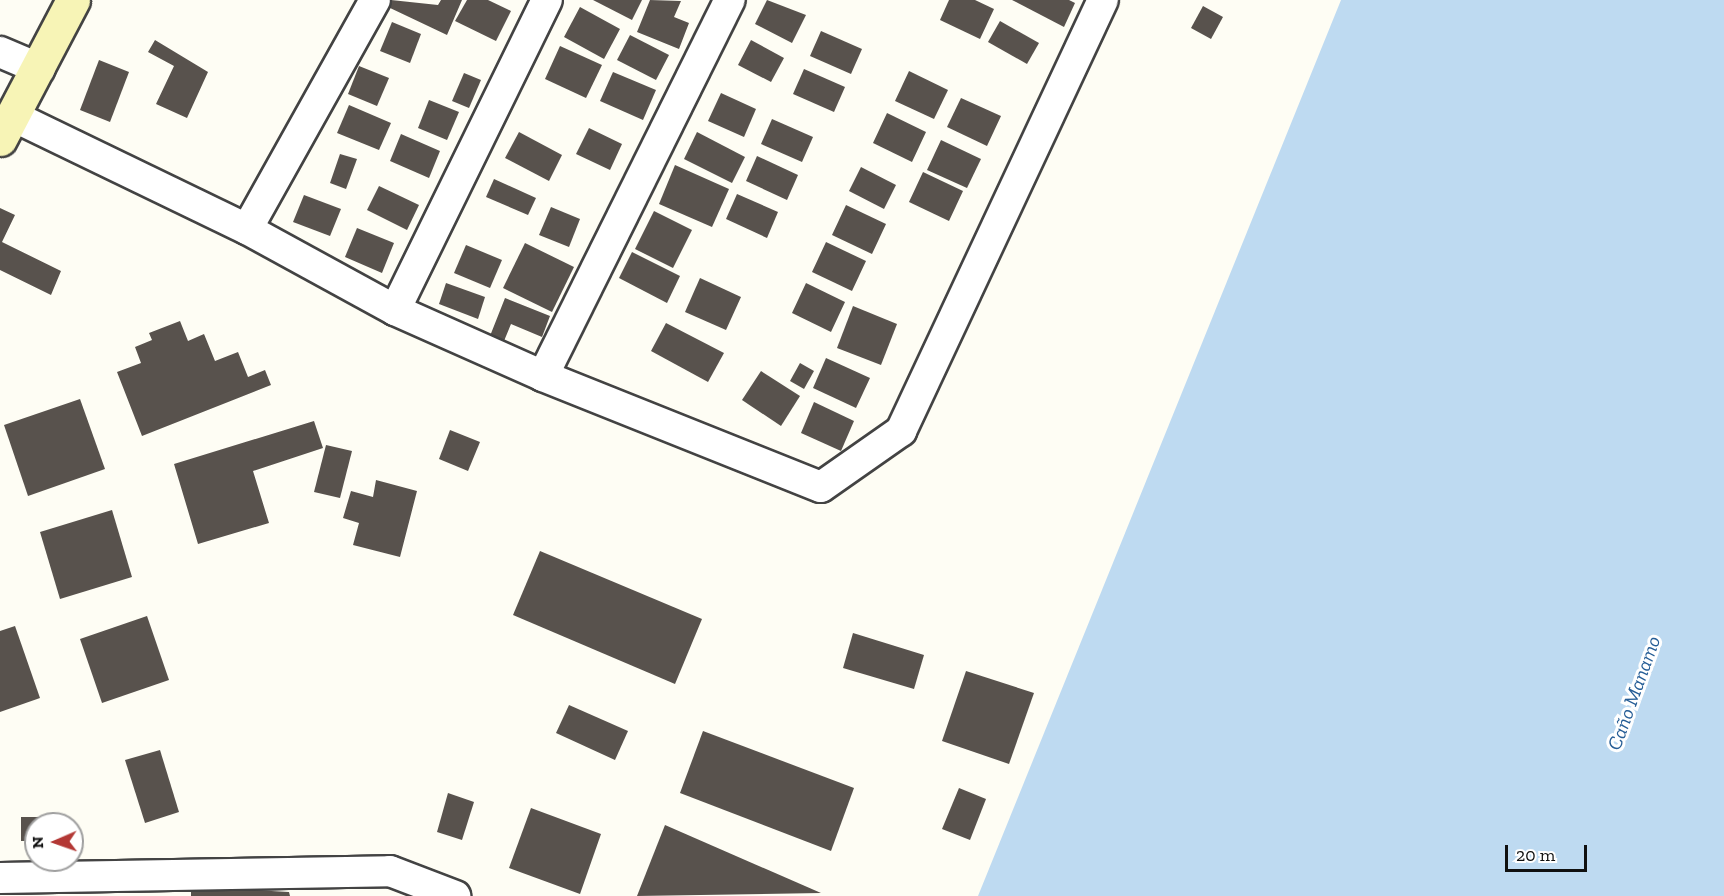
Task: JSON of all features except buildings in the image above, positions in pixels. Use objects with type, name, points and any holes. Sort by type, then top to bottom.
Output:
[{"type":"main road","points":[[6,128],[40,69],[73,0]]},
{"type":"street","points":[[247,229],[375,0]]},
{"type":"street","points":[[395,310],[546,0]]},
{"type":"street","points":[[543,376],[730,0]]},
{"type":"street","points":[[6,128],[247,229],[395,310],[543,376],[822,487],[902,431],[1103,0]]},
{"type":"street","points":[[0,52],[40,69]]},
{"type":"street","points":[[0,878],[386,883],[454,896]]},
{"type":"water","name":"Caño Manamo","points":[[1341,0],[1724,0],[1724,896],[978,896]]}]
